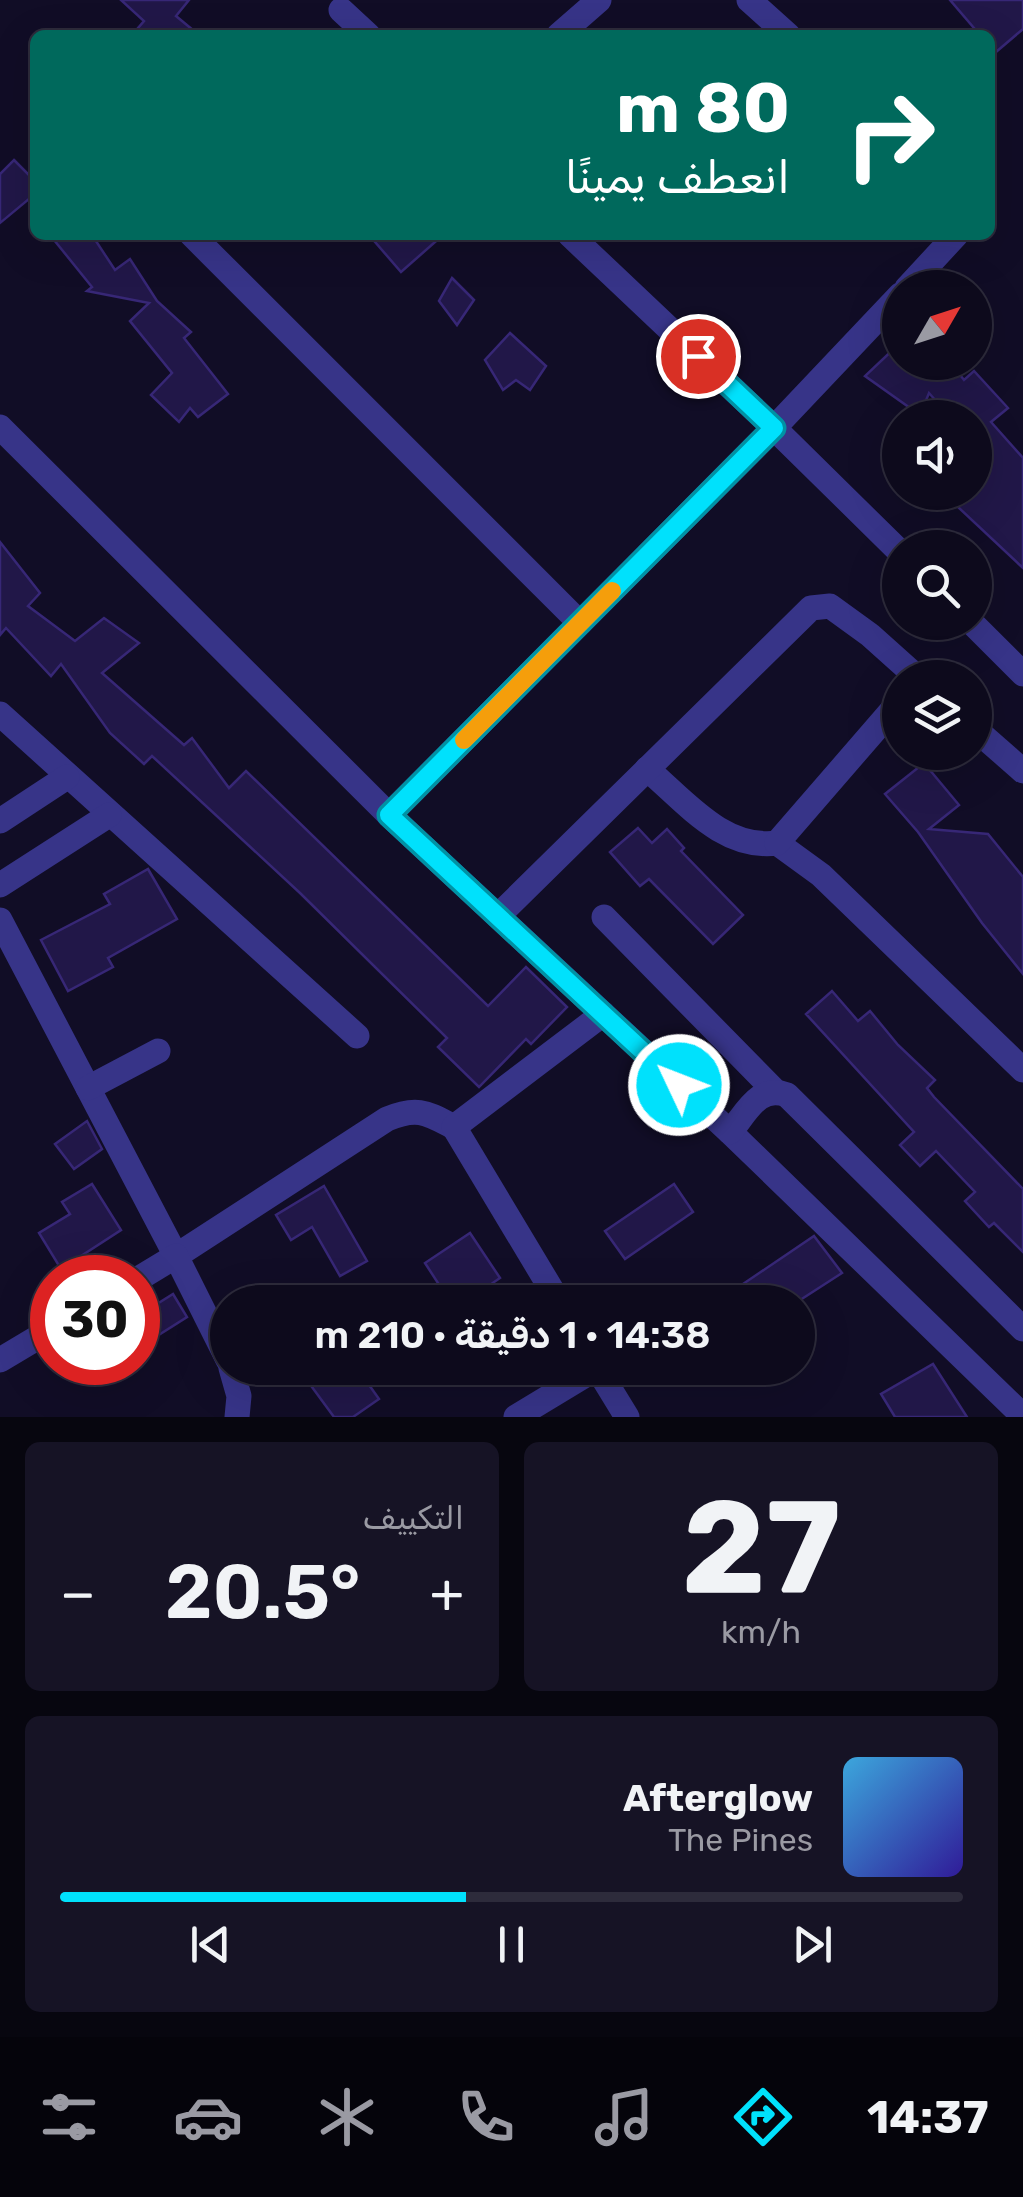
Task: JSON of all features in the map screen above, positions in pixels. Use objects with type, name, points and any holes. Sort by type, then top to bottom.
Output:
[{"type":"street","points":[[565,30],[598,0]]},
{"type":"street","points":[[749,0],[782,30]]},
{"type":"street","points":[[341,10],[363,30]]},
{"type":"street","points":[[197,240],[580,623]]},
{"type":"street","points":[[575,240],[882,534]]},
{"type":"street","points":[[924,270],[951,240]]},
{"type":"street","points":[[389,815],[882,314]]},
{"type":"street","points":[[0,427],[389,815],[730,1132],[1023,1416]]},
{"type":"street","points":[[498,916],[810,608],[830,606],[898,660]]},
{"type":"street","points":[[989,640],[1023,674]]},
{"type":"street","points":[[0,714],[357,1036]]},
{"type":"street","points":[[648,770],[724,836],[756,846],[777,843],[882,721]]},
{"type":"street","points":[[992,744],[1023,772]]},
{"type":"street","points":[[0,821],[67,777]]},
{"type":"street","points":[[0,885],[108,815]]},
{"type":"street","points":[[777,843],[820,875],[1023,1070]]},
{"type":"street","points":[[604,917],[774,1090],[787,1095],[1023,1330]]},
{"type":"street","points":[[0,920],[210,1324]]},
{"type":"street","points":[[454,1127],[603,1014]]},
{"type":"street","points":[[88,1088],[158,1051]]},
{"type":"street","points":[[730,1132],[762,1094],[774,1090]]},
{"type":"street","points":[[160,1266],[405,1111],[422,1112],[454,1127],[549,1285]]},
{"type":"street","points":[[0,1360],[30,1342]]},
{"type":"street","points":[[516,1417],[597,1368],[627,1417]]},
{"type":"street","points":[[237,1417],[238,1385]]},
{"type":"building","points":[[121,0],[189,0],[176,16],[193,30],[136,30],[144,21]]},
{"type":"building","points":[[950,0],[1023,0],[1023,29],[996,52],[995,30],[976,30]]},
{"type":"building","points":[[14,160],[30,176],[30,198],[0,223],[0,174]]},
{"type":"building","points":[[54,240],[95,240],[115,270],[130,259],[157,301],[191,332],[184,338],[228,394],[198,417],[190,408],[179,422],[151,395],[172,373],[130,321],[149,303],[87,291],[92,287]]},
{"type":"building","points":[[373,240],[437,240],[401,272]]},
{"type":"building","points":[[452,278],[474,300],[457,325],[439,301]]},
{"type":"building","points":[[510,333],[546,366],[530,390],[516,380],[503,390],[485,360]]},
{"type":"building","points":[[882,360],[882,380],[982,380],[1008,408],[992,421],[992,400],[935,400],[929,393],[926,400],[899,400],[865,376]]},
{"type":"building","points":[[992,423],[1023,458],[1023,568],[992,539],[992,530],[982,530],[961,510],[992,510]]},
{"type":"building","points":[[0,542],[40,593],[28,606],[75,641],[104,618],[139,643],[102,673],[184,745],[192,738],[229,788],[246,771],[488,1006],[526,967],[567,1007],[531,1044],[526,1039],[479,1087],[438,1047],[447,1038],[300,893],[152,756],[144,764],[110,733],[61,664],[51,676],[6,628],[0,635]]},
{"type":"building","points":[[915,770],[930,770],[959,805],[929,829],[988,834],[1023,877],[1023,974],[918,832],[885,794]]},
{"type":"building","points":[[638,828],[652,843],[667,829],[684,848],[681,851],[743,915],[713,944],[649,879],[640,886],[610,852]]},
{"type":"building","points":[[148,869],[177,919],[108,958],[113,967],[68,991],[41,940],[110,904],[104,894]]},
{"type":"building","points":[[832,991],[858,1021],[870,1011],[935,1080],[927,1088],[934,1097],[1023,1189],[1023,1252],[994,1223],[989,1227],[965,1201],[975,1192],[936,1151],[920,1166],[900,1145],[914,1132],[806,1014]]},
{"type":"building","points":[[87,1121],[102,1149],[74,1169],[55,1144]]},
{"type":"building","points":[[92,1184],[121,1230],[83,1255],[52,1255],[39,1233],[70,1214],[62,1202]]},
{"type":"building","points":[[674,1184],[693,1212],[625,1259],[605,1231]]},
{"type":"building","points":[[324,1186],[367,1261],[340,1276],[312,1227],[291,1240],[276,1215]]},
{"type":"building","points":[[470,1233],[500,1278],[490,1285],[439,1285],[425,1263]]},
{"type":"building","points":[[814,1236],[842,1273],[815,1290],[815,1285],[741,1285]]},
{"type":"building","points":[[173,1294],[187,1317],[160,1334],[160,1302]]},
{"type":"building","points":[[933,1364],[967,1417],[895,1417],[881,1394]]},
{"type":"building","points":[[310,1385],[369,1385],[379,1399],[353,1417],[334,1417]]},
{"type":"slow traffic","points":[[464,740],[612,591]]},
{"type":"route","points":[[679,1085],[389,815],[774,428],[698,356]]}]
